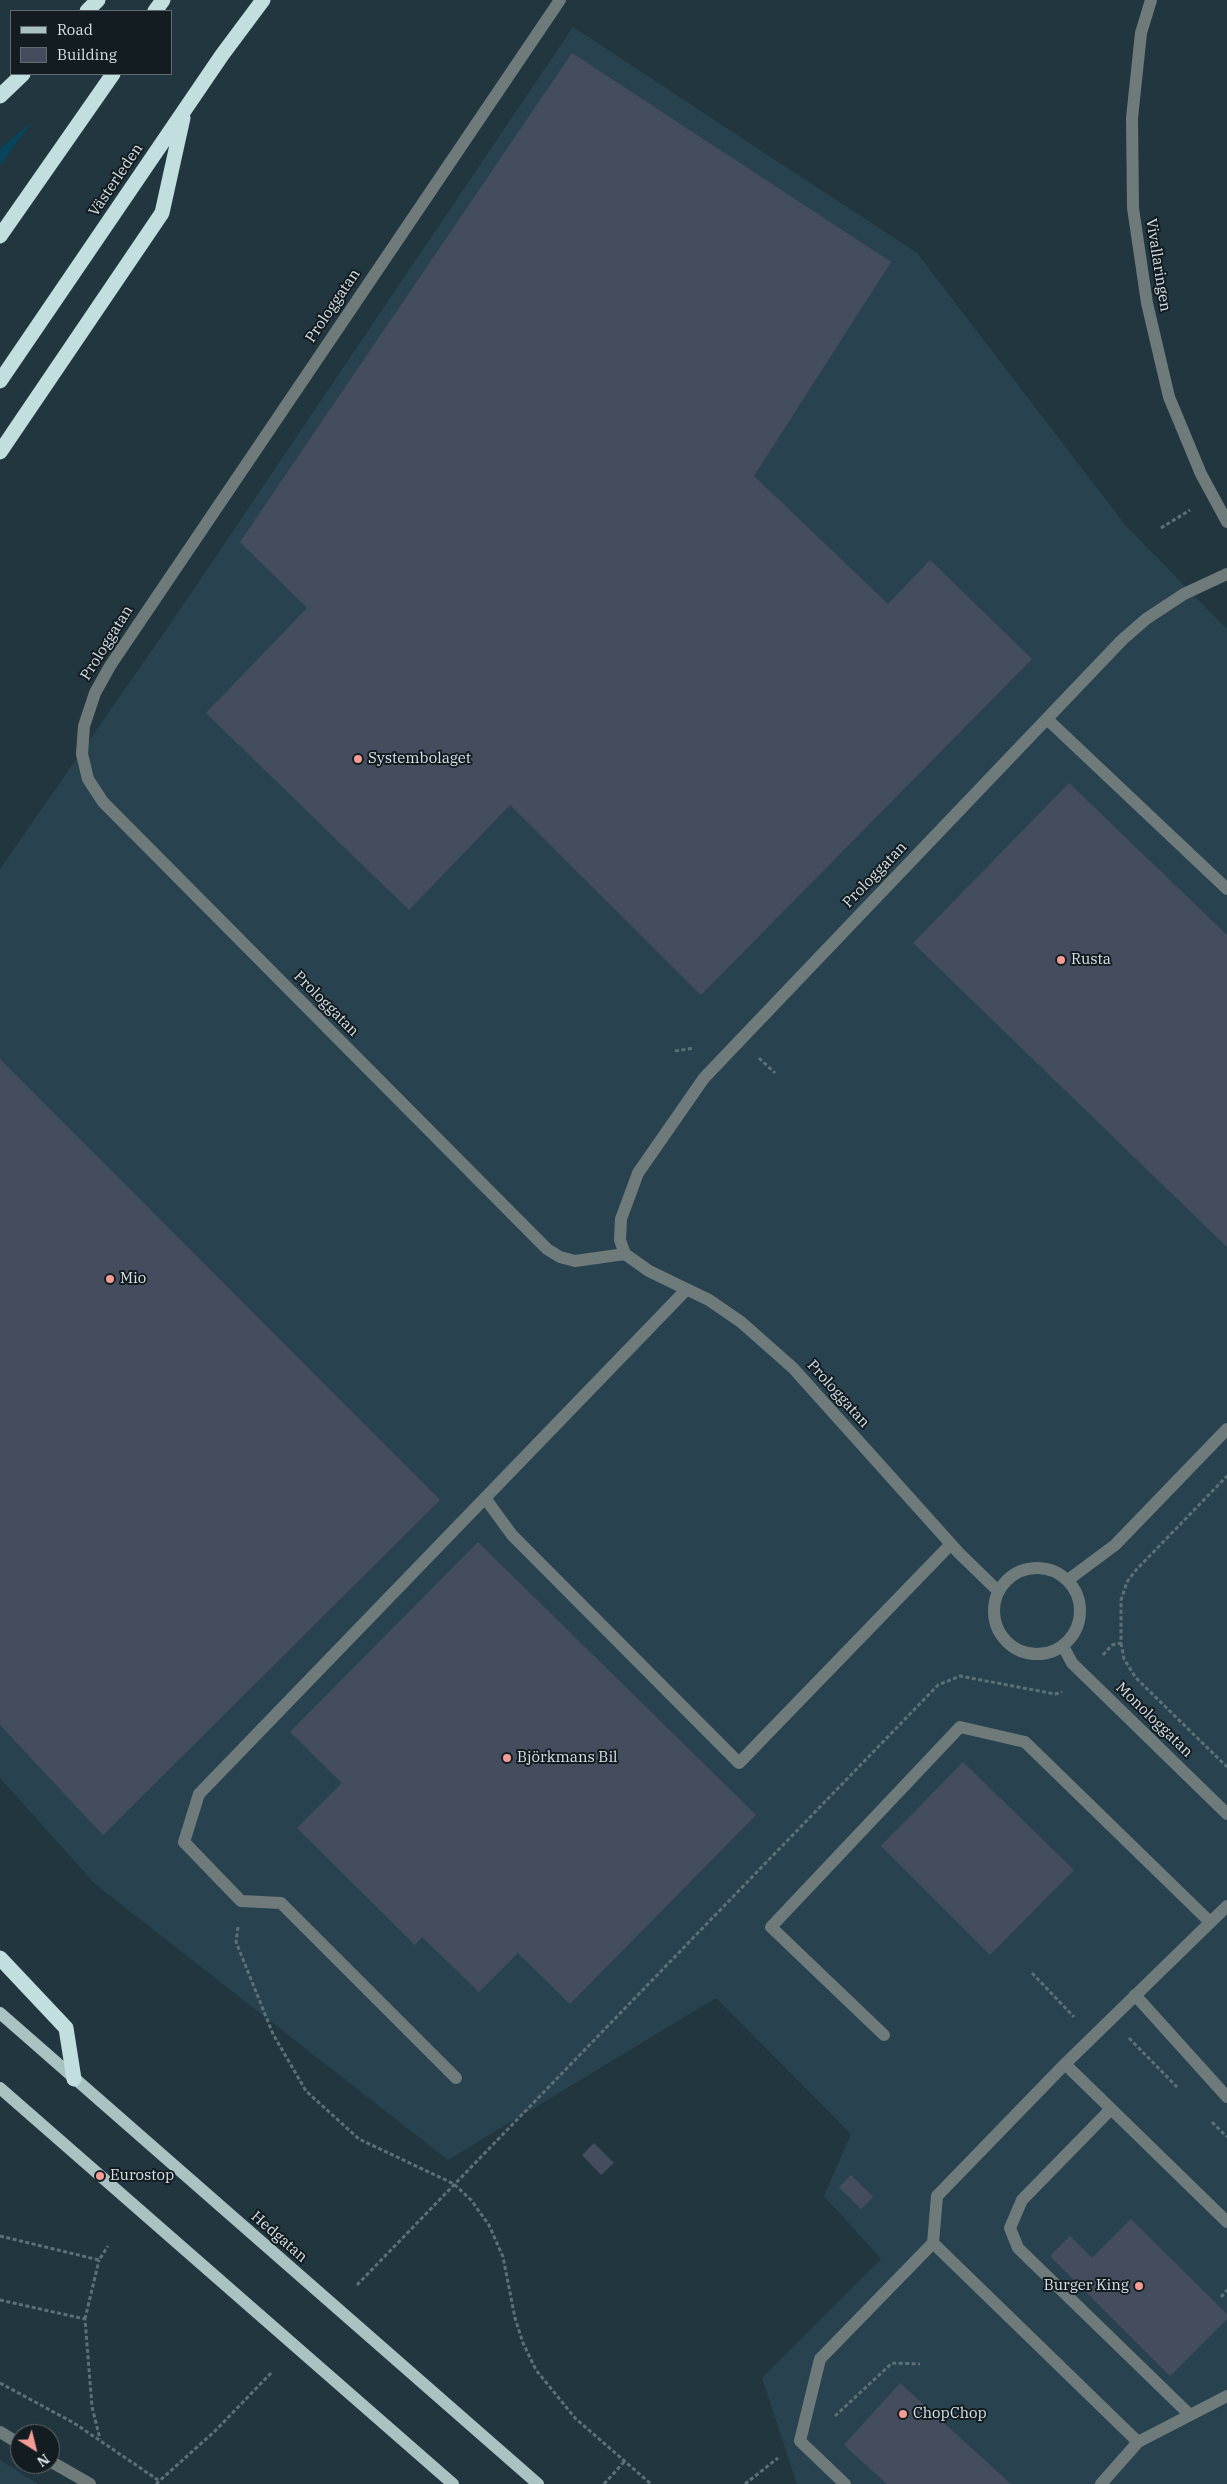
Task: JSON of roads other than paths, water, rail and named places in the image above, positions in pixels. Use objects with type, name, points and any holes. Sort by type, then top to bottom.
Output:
[{"type":"highway","points":[[88,10],[98,0]]},
{"type":"highway","name":"Västerleden","points":[[0,381],[185,109],[262,0]]},
{"type":"highway","points":[[0,96],[22,75]]},
{"type":"highway","points":[[0,236],[112,75]]},
{"type":"highway","points":[[0,452],[162,212],[185,109]]},
{"type":"highway","points":[[0,1958],[66,2028],[74,2079]]},
{"type":"main road","name":"Hedgatan","points":[[0,2013],[538,2484]]},
{"type":"main road","points":[[0,2088],[453,2484]]},
{"type":"street","name":"Prologgatan","points":[[560,0],[110,666],[95,693],[84,726],[82,754],[88,780],[103,802],[547,1249],[560,1257],[575,1261],[625,1254]]},
{"type":"street","name":"Vivallaringen","points":[[1151,0],[1141,33],[1132,118],[1132,208],[1147,303],[1169,397],[1201,474],[1227,522]]},
{"type":"street","name":"Prologgatan","points":[[998,1591],[980,1576],[950,1544],[793,1368],[741,1322],[709,1300],[648,1271],[625,1254],[620,1240],[621,1219],[638,1173],[704,1078],[1122,640],[1146,619],[1184,594],[1227,574]]},
{"type":"street","points":[[1047,719],[1227,889]]},
{"type":"street","points":[[456,2078],[281,1903],[241,1901],[184,1842],[199,1794],[686,1290]]},
{"type":"street","points":[[1068,1580],[1115,1545],[1227,1429]]},
{"type":"street","points":[[485,1498],[512,1535],[739,1763],[950,1544]]},
{"type":"street","points":[[1047,1568],[1068,1580],[1076,1591],[1081,1612],[1075,1633],[1062,1646],[1051,1652],[1038,1654],[1024,1652],[1011,1645],[1002,1636],[996,1623],[994,1609],[998,1591],[1008,1579],[1022,1570],[1047,1568]]},
{"type":"street","name":"Monologgatan","points":[[1062,1646],[1072,1663],[1227,1814]]},
{"type":"street","points":[[884,2035],[771,1928],[960,1727],[1025,1742],[1210,1922]]},
{"type":"street","points":[[845,2484],[800,2441],[820,2359],[933,2243],[937,2196],[1102,2027],[1227,1906]]},
{"type":"street","points":[[1135,1995],[1227,2097]]},
{"type":"street","points":[[1065,2064],[1227,2222]]},
{"type":"street","points":[[1111,2109],[1022,2200],[1010,2228],[1018,2248],[1190,2415]]},
{"type":"street","points":[[933,2243],[1138,2442]]},
{"type":"street","points":[[1101,2484],[1138,2442],[1227,2396]]},
{"type":"street","points":[[60,2467],[90,2484]]},
{"type":"place","name":"Systembolaget","points":[[358,759]]},
{"type":"place","name":"Rusta","points":[[1061,960]]},
{"type":"place","name":"Mio","points":[[110,1279]]},
{"type":"place","name":"Björkmans Bil","points":[[507,1758]]},
{"type":"place","name":"Eurostop","points":[[100,2176]]},
{"type":"place","name":"Burger King","points":[[1139,2286]]},
{"type":"place","name":"ChopChop","points":[[903,2414]]}]
